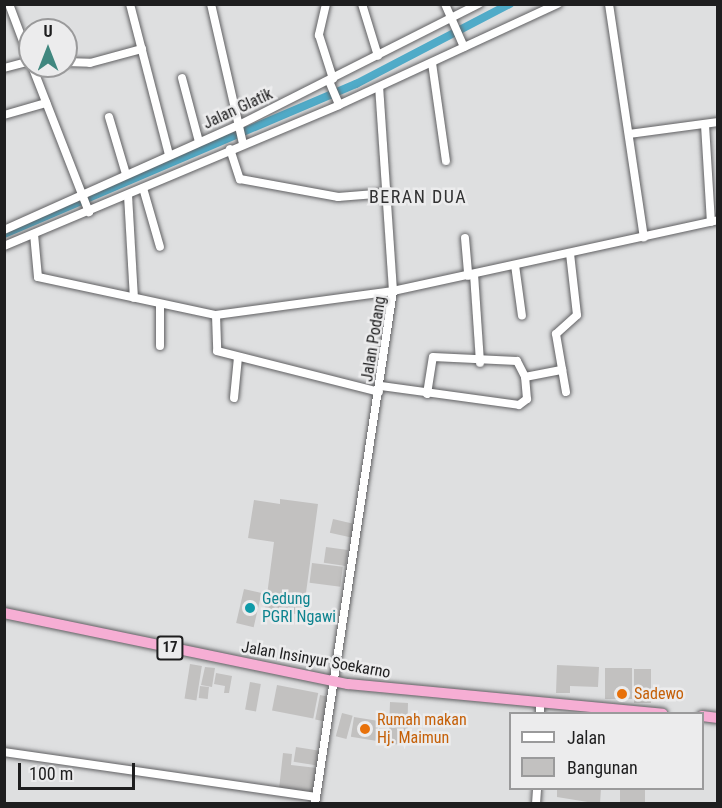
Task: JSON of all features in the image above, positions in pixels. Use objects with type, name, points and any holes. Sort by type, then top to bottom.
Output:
[{"type":"highway","name":"Jalan Insinyur Soekarno","points":[[4,613],[335,682],[540,709],[614,712]]},
{"type":"street","points":[[9,4],[18,28]]},
{"type":"street","points":[[130,4],[169,155]]},
{"type":"street","points":[[211,4],[240,134]]},
{"type":"street","points":[[326,4],[319,35],[339,105]]},
{"type":"street","points":[[362,4],[378,56]]},
{"type":"street","points":[[446,4],[464,47]]},
{"type":"street","name":"Jalan Glatik","points":[[4,230],[20,230],[85,202],[126,174],[199,142],[240,134],[378,56],[479,4]]},
{"type":"street","points":[[4,246],[20,230],[34,234],[85,202],[128,195],[230,150],[240,134],[339,105],[558,4]]},
{"type":"street","points":[[609,4],[644,237]]},
{"type":"street","points":[[78,62],[90,63],[142,49]]},
{"type":"street","points":[[432,63],[446,161]]},
{"type":"street","points":[[37,78],[85,202]]},
{"type":"street","points":[[182,78],[199,142]]},
{"type":"street","points":[[34,234],[38,277],[216,315],[393,291],[379,87]]},
{"type":"street","points":[[4,115],[46,103]]},
{"type":"street","points":[[109,117],[126,174]]},
{"type":"street","points":[[628,134],[717,122]]},
{"type":"street","points":[[705,125],[714,221]]},
{"type":"street","points":[[230,150],[240,179],[338,197],[388,193]]},
{"type":"street","points":[[143,188],[160,247]]},
{"type":"street","points":[[128,195],[134,298]]},
{"type":"street","name":"Jalan Podang","points":[[316,800],[380,389],[393,291],[714,221]]},
{"type":"street","points":[[465,238],[480,363]]},
{"type":"street","points":[[566,392],[556,334],[577,315],[570,254]]},
{"type":"street","points":[[515,266],[522,316]]},
{"type":"street","points":[[160,304],[160,346]]},
{"type":"street","points":[[216,315],[213,347],[238,357],[380,389],[519,405],[527,399],[525,377],[517,361],[480,363],[434,357],[427,394]]},
{"type":"street","points":[[234,398],[238,357]]},
{"type":"street","points":[[525,377],[562,370]]},
{"type":"street","points":[[4,752],[316,800]]},
{"type":"building","points":[[280,499],[318,504],[303,615],[265,610],[274,542],[248,538],[254,500],[280,504]]},
{"type":"building","points":[[333,519],[355,524],[352,538],[330,533]]},
{"type":"building","points":[[326,547],[348,550],[346,566],[324,563]]},
{"type":"building","points":[[312,563],[343,567],[340,587],[310,583]]},
{"type":"building","name":"Gedung PGRI Ngawi","points":[[244,589],[262,593],[254,627],[236,623]]},
{"type":"building","points":[[190,664],[202,666],[196,700],[185,699]]},
{"type":"building","points":[[557,665],[599,667],[598,687],[570,686],[570,693],[556,693]]},
{"type":"building","points":[[205,667],[215,668],[212,687],[201,685]]},
{"type":"building","points":[[605,668],[632,668],[632,699],[605,699]]},
{"type":"building","points":[[634,669],[651,669],[651,703],[634,703]]},
{"type":"building","points":[[216,673],[232,676],[229,693],[224,693],[225,686],[214,684]]},
{"type":"building","points":[[250,682],[261,684],[256,711],[245,710]]},
{"type":"building","points":[[277,685],[318,693],[313,719],[272,711]]},
{"type":"building","points":[[200,686],[209,687],[208,699],[199,698]]},
{"type":"building","points":[[320,695],[330,697],[325,721],[315,720]]},
{"type":"building","points":[[390,702],[408,703],[407,745],[378,743],[379,728],[389,729]]},
{"type":"building","points":[[342,713],[353,716],[346,739],[336,736]]},
{"type":"building","name":"Rumah makan Hj. Maimun","points":[[354,717],[379,721],[376,741],[351,737]]},
{"type":"building","points":[[296,747],[320,751],[317,766],[294,762]]},
{"type":"building","points":[[283,753],[292,754],[291,765],[317,768],[314,794],[279,789]]},
{"type":"building","points":[[557,790],[601,790],[600,804],[557,797]]},
{"type":"building","points":[[620,790],[645,790],[645,804],[620,804]]},
{"type":"waterway","points":[[4,234],[356,84],[510,4]]},
{"type":"place","name":"Gedung PGRI Ngawi","points":[[250,608]]},
{"type":"place","name":"Sadewo","points":[[622,694]]},
{"type":"place","name":"Rumah makan Hj. Maimun","points":[[365,729]]},
{"type":"district","name":"BERAN DUA","points":[[418,197]]}]
